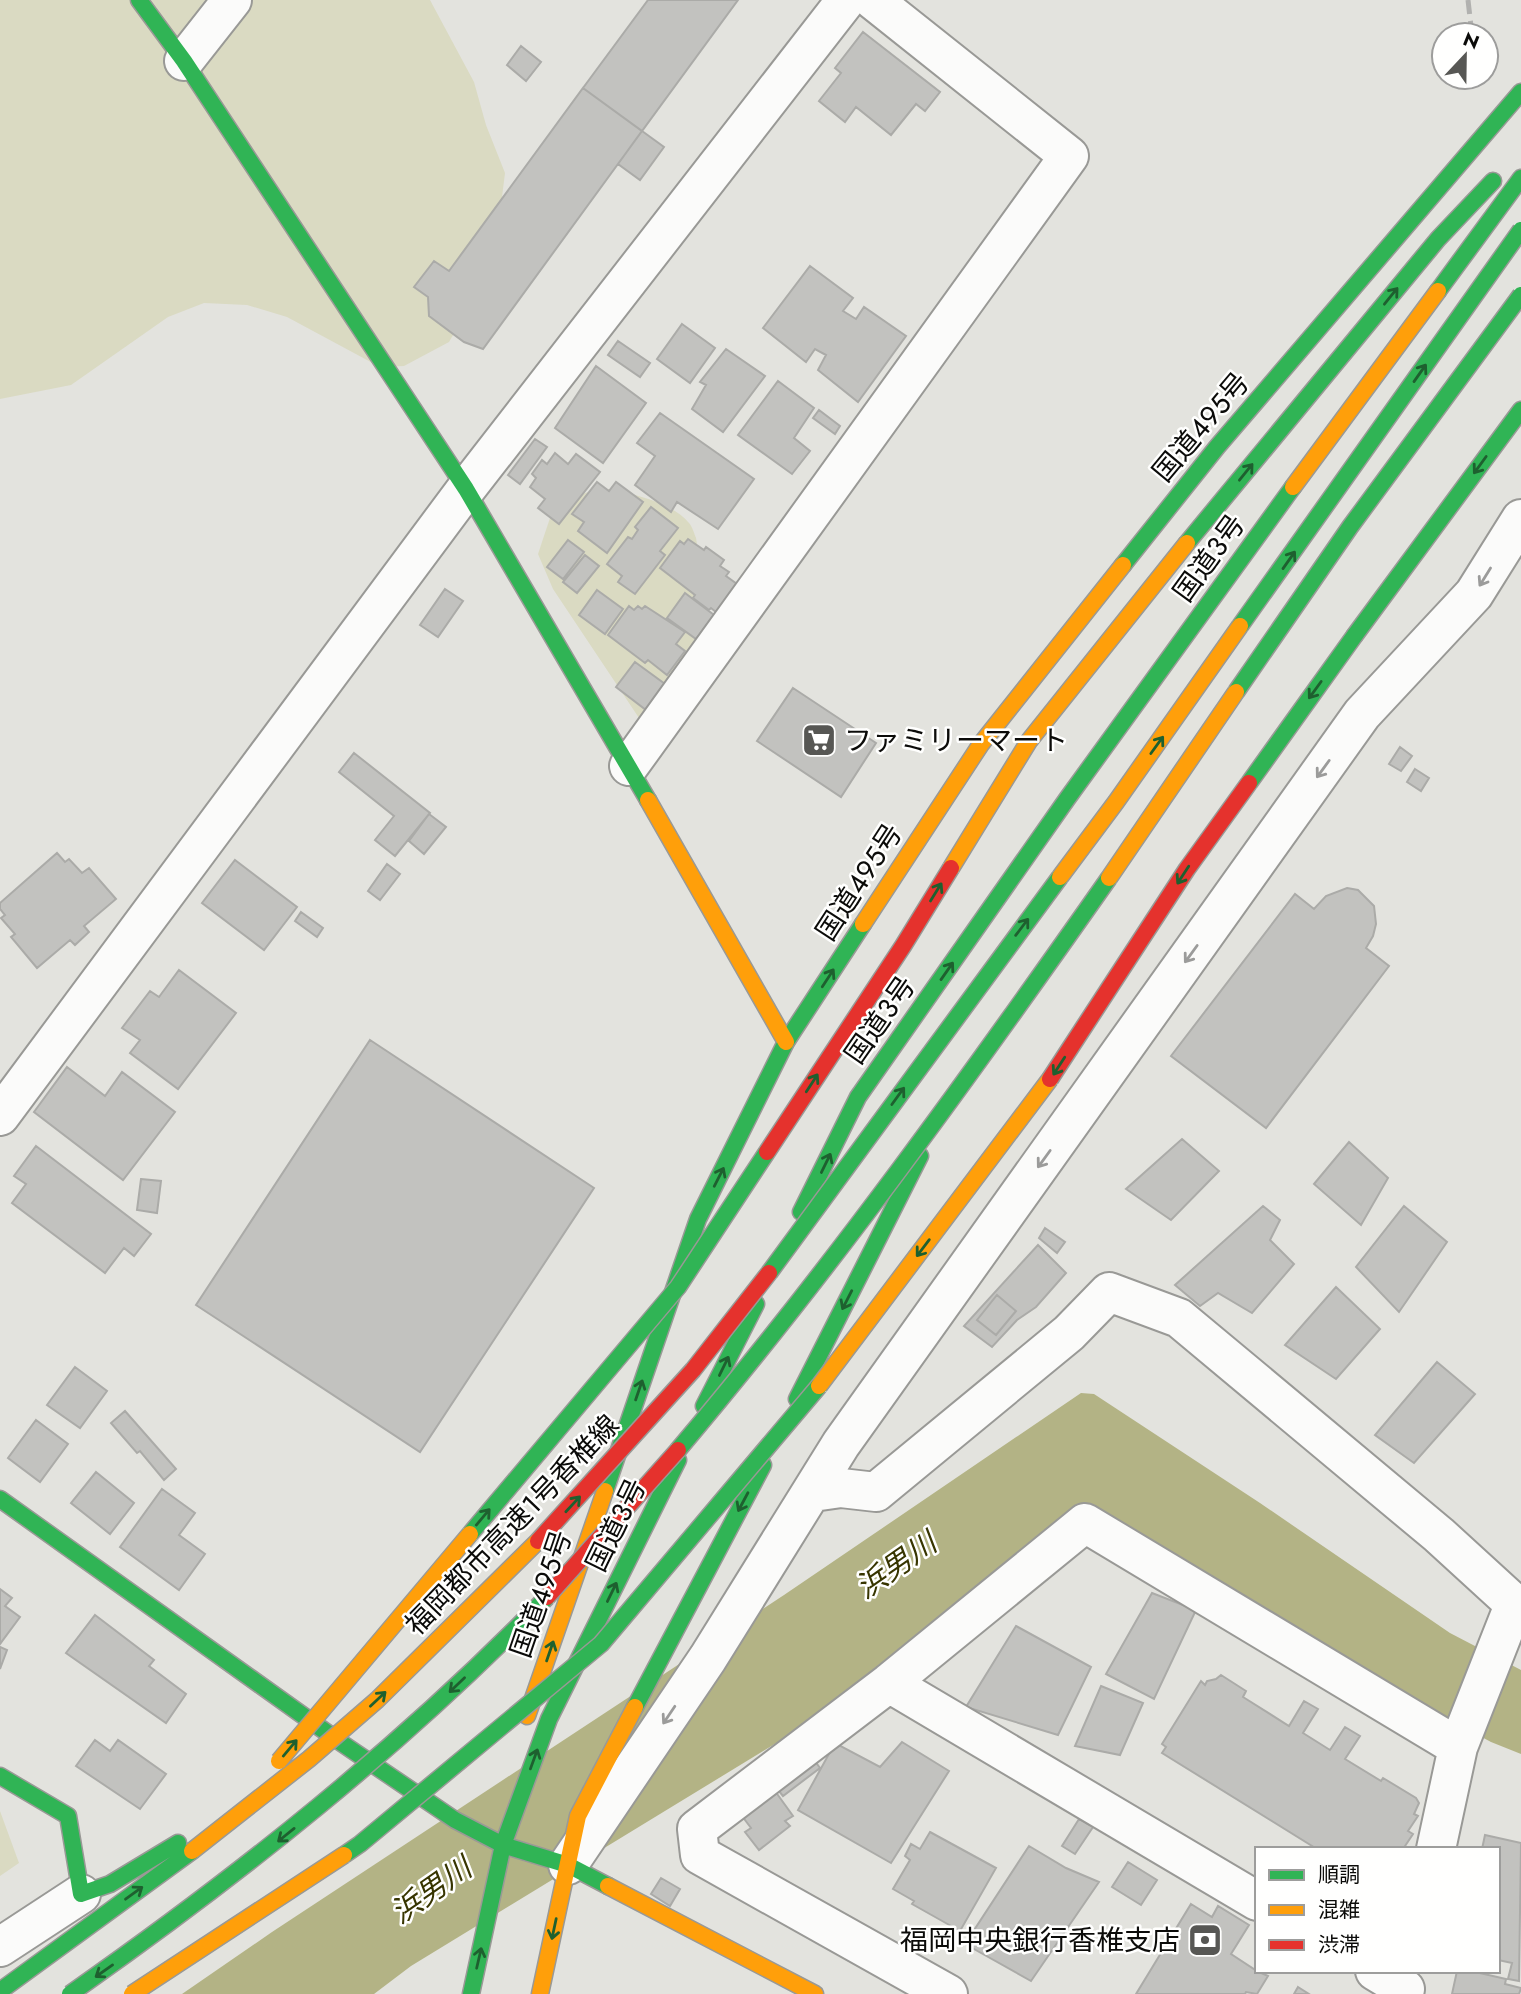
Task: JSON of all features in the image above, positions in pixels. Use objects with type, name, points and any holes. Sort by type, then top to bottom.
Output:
[{"type":"main road","points":[[139,0],[184,61],[466,489],[629,766],[786,1042]]},
{"type":"main road","name":"国道495号","points":[[524,1726],[698,1219],[786,1042],[981,744],[1217,447],[1521,92]]},
{"type":"main road","points":[[1506,133],[1521,110]]},
{"type":"main road","points":[[1438,239],[1483,169]]},
{"type":"main road","points":[[192,1850],[270,1772],[678,1287],[902,946],[1029,741],[1187,543],[1438,239],[1503,171]]},
{"type":"main road","name":"国道3号","points":[[471,1994],[503,1845],[549,1719],[858,1097],[1067,799],[1521,178]]},
{"type":"main road","name":"福岡都市高速1号香椎線","points":[[0,1991],[192,1850],[309,1759],[377,1700],[509,1572],[693,1370],[783,1255],[966,1002],[1124,791],[1521,230]]},
{"type":"main road","points":[[70,1994],[220,1887],[288,1834],[410,1730],[544,1600],[632,1504],[826,1268],[1143,830],[1297,602],[1521,295]]},
{"type":"main road","points":[[540,1994],[578,1816],[923,1152],[1146,838],[1364,523],[1521,314]]},
{"type":"main road","points":[[132,1994],[360,1844],[601,1644],[831,1372],[1046,1084],[1187,869],[1521,410]]},
{"type":"main road","points":[[0,1499],[340,1742],[455,1820],[503,1845],[568,1865],[815,1994]]},
{"type":"main road","points":[[0,1776],[68,1816],[81,1894],[110,1884],[340,1742]]},
{"type":"main road","points":[[503,1845],[515,1765]]},
{"type":"street","points":[[184,61],[232,0]]},
{"type":"street","points":[[0,1116],[466,489],[846,0]]},
{"type":"street","points":[[629,766],[1069,156],[873,0]]},
{"type":"street","points":[[568,1865],[708,1658],[841,1444],[1362,715],[1474,594],[1521,519]]},
{"type":"street","points":[[813,1492],[841,1488],[877,1492],[1069,1333],[1109,1292],[1180,1318],[1439,1535],[1518,1608],[1458,1746],[1436,1847]]},
{"type":"street","points":[[948,1994],[700,1855],[698,1829],[889,1683],[1085,1522],[1458,1746]]},
{"type":"street","points":[[889,1683],[1255,1900]]},
{"type":"street","points":[[0,1947],[81,1894]]},
{"type":"shaded area","points":[[0,0],[430,0],[474,82],[486,125],[505,173],[501,205],[484,282],[449,342],[404,366],[380,367],[287,317],[247,305],[204,303],[168,317],[71,385],[0,399]]},
{"type":"shaded area","points":[[600,488],[660,503],[681,515],[689,523],[696,538],[713,646],[647,730],[553,589],[538,554],[551,515],[571,498]]},
{"type":"shaded area","points":[[0,1811],[19,1863],[0,1876]]},
{"type":"water","name":"浜男川","points":[[1081,1393],[1094,1394],[1450,1633],[1521,1670],[1521,1754],[1491,1742],[1424,1706],[1098,1509],[796,1731],[411,1966],[374,1994],[182,1994],[784,1595]]},
{"type":"building","points":[[648,0],[738,0],[642,131],[583,88]]},
{"type":"building","points":[[863,32],[940,92],[925,111],[916,104],[891,135],[856,107],[845,122],[819,101],[841,73],[835,68]]},
{"type":"building","points":[[521,46],[541,62],[526,81],[507,65]]},
{"type":"building","points":[[583,88],[642,131],[483,349],[464,342],[429,316],[428,297],[414,287],[434,261],[449,271]]},
{"type":"building","points":[[642,131],[664,147],[640,180],[618,164]]},
{"type":"building","points":[[810,266],[853,298],[843,311],[856,319],[864,307],[906,336],[858,402],[818,370],[826,355],[815,349],[806,362],[763,328]]},
{"type":"building","points":[[682,324],[715,348],[690,383],[657,359]]},
{"type":"building","points":[[618,341],[650,363],[640,377],[608,355]]},
{"type":"building","points":[[726,349],[765,376],[723,432],[692,409],[706,385],[700,382]]},
{"type":"building","points":[[596,366],[646,403],[603,463],[555,428]]},
{"type":"building","points":[[778,381],[814,408],[794,438],[810,451],[792,474],[738,435]]},
{"type":"building","points":[[819,410],[840,426],[835,434],[813,418]]},
{"type":"building","points":[[660,413],[754,479],[718,529],[677,502],[671,512],[635,485],[655,456],[637,443]]},
{"type":"building","points":[[535,439],[547,447],[520,484],[508,475]]},
{"type":"building","points":[[555,453],[568,464],[576,454],[600,472],[559,524],[538,508],[545,499],[530,487],[536,478],[532,474],[542,460],[547,464]]},
{"type":"building","points":[[597,482],[609,491],[616,482],[643,502],[607,553],[578,531],[584,522],[572,514]]},
{"type":"building","points":[[651,507],[678,528],[660,551],[665,555],[635,594],[618,582],[622,576],[607,564],[628,537],[632,539],[638,530],[635,527]]},
{"type":"building","points":[[688,539],[704,550],[706,547],[724,560],[720,566],[729,572],[726,576],[737,584],[716,612],[693,598],[695,595],[660,568],[680,541],[684,544]]},
{"type":"building","points":[[568,540],[584,552],[563,579],[547,567]]},
{"type":"building","points":[[585,555],[599,566],[577,593],[563,582]]},
{"type":"building","points":[[445,589],[463,601],[438,637],[420,625]]},
{"type":"building","points":[[597,590],[623,609],[605,634],[579,615]]},
{"type":"building","points":[[685,593],[714,615],[696,639],[667,618]]},
{"type":"building","points":[[629,606],[634,610],[638,606],[642,609],[645,606],[685,632],[676,644],[685,651],[667,675],[648,660],[645,663],[608,635]]},
{"type":"building","points":[[635,662],[665,684],[646,710],[616,687]]},
{"type":"building","points":[[793,688],[876,743],[841,797],[757,741]]},
{"type":"building","points":[[1400,747],[1412,756],[1401,771],[1389,764]]},
{"type":"building","points":[[354,753],[430,813],[395,856],[375,840],[394,816],[339,772]]},
{"type":"building","points":[[1415,769],[1429,778],[1421,791],[1407,782]]},
{"type":"building","points":[[429,814],[446,827],[424,854],[409,841]]},
{"type":"building","points":[[57,853],[65,862],[69,859],[82,873],[89,868],[116,899],[84,926],[89,932],[75,945],[70,940],[37,968],[11,937],[15,934],[1,918],[5,915],[0,909],[0,903]]},
{"type":"building","points":[[235,860],[297,907],[264,950],[202,903]]},
{"type":"building","points":[[387,864],[400,874],[380,900],[368,891]]},
{"type":"building","points":[[1347,888],[1358,890],[1374,906],[1376,924],[1366,948],[1389,966],[1266,1128],[1171,1056],[1295,894],[1314,909],[1326,896]]},
{"type":"building","points":[[301,912],[323,928],[317,937],[295,921]]},
{"type":"building","points":[[179,970],[236,1013],[178,1089],[130,1053],[140,1040],[122,1028],[150,991],[159,997]]},
{"type":"building","points":[[370,1040],[594,1188],[420,1452],[196,1305]]},
{"type":"building","points":[[67,1067],[105,1096],[122,1072],[175,1112],[123,1180],[34,1112]]},
{"type":"building","points":[[1182,1139],[1219,1171],[1171,1220],[1126,1189]]},
{"type":"building","points":[[1349,1142],[1388,1178],[1361,1225],[1314,1184]]},
{"type":"building","points":[[36,1146],[151,1234],[134,1256],[124,1248],[105,1273],[12,1203],[26,1184],[14,1176]]},
{"type":"building","points":[[141,1179],[161,1181],[157,1213],[137,1210]]},
{"type":"building","points":[[1263,1206],[1280,1220],[1270,1240],[1294,1264],[1252,1313],[1218,1293],[1200,1306],[1175,1285]]},
{"type":"building","points":[[1404,1206],[1447,1242],[1399,1312],[1356,1267]]},
{"type":"building","points":[[1045,1228],[1065,1242],[1057,1253],[1039,1238]]},
{"type":"building","points":[[1038,1245],[1066,1273],[1036,1307],[1017,1320],[992,1347],[964,1326]]},
{"type":"building","points":[[1336,1287],[1380,1329],[1336,1379],[1285,1345]]},
{"type":"building","points":[[997,1295],[1016,1311],[996,1335],[977,1320]]},
{"type":"building","points":[[1437,1362],[1475,1394],[1414,1463],[1375,1435]]},
{"type":"building","points":[[75,1367],[107,1391],[80,1428],[47,1405]]},
{"type":"building","points":[[125,1411],[176,1469],[164,1480],[140,1451],[137,1453],[111,1423]]},
{"type":"building","points":[[36,1420],[68,1444],[40,1482],[8,1458]]},
{"type":"building","points":[[96,1472],[134,1503],[110,1534],[71,1503]]},
{"type":"building","points":[[162,1489],[195,1513],[179,1535],[205,1554],[179,1590],[120,1547]]},
{"type":"building","points":[[0,1589],[12,1598],[5,1606],[20,1617],[0,1644]]},
{"type":"building","points":[[1152,1593],[1196,1610],[1154,1699],[1106,1674]]},
{"type":"building","points":[[95,1615],[154,1660],[149,1666],[186,1694],[166,1723],[66,1653]]},
{"type":"building","points":[[1016,1626],[1091,1667],[1058,1735],[966,1707]]},
{"type":"building","points":[[0,1647],[7,1650],[0,1669]]},
{"type":"building","points":[[1221,1675],[1246,1691],[1243,1697],[1289,1726],[1304,1701],[1318,1709],[1303,1733],[1330,1750],[1345,1727],[1360,1736],[1345,1759],[1381,1781],[1383,1778],[1416,1798],[1419,1803],[1414,1814],[1418,1816],[1408,1831],[1413,1834],[1404,1847],[1314,1847],[1162,1753],[1166,1747],[1162,1744],[1201,1681],[1205,1685],[1207,1681]]},
{"type":"building","points":[[1101,1686],[1143,1703],[1120,1755],[1075,1746]]},
{"type":"building","points":[[95,1740],[110,1751],[118,1740],[166,1774],[140,1809],[76,1766]]},
{"type":"building","points":[[902,1742],[949,1771],[891,1863],[798,1810],[835,1743],[880,1767]]},
{"type":"building","points":[[812,1757],[820,1768],[783,1796],[774,1785]]},
{"type":"building","points":[[775,1791],[793,1816],[785,1821],[790,1826],[759,1850],[745,1832],[751,1828],[742,1816]]},
{"type":"building","points":[[1079,1819],[1093,1827],[1075,1854],[1062,1846]]},
{"type":"building","points":[[930,1832],[996,1868],[960,1931],[912,1904],[914,1901],[893,1889],[910,1860],[905,1856],[911,1844],[920,1849]]},
{"type":"building","points":[[1485,1835],[1521,1843],[1519,1981],[1508,1979],[1512,1963],[1500,1960],[1500,1847],[1482,1847]]},
{"type":"building","points":[[1029,1846],[1066,1868],[1099,1882],[1031,1981],[965,1944]]},
{"type":"building","points":[[1128,1862],[1157,1880],[1141,1905],[1112,1887]]},
{"type":"building","points":[[661,1878],[680,1889],[670,1906],[651,1894]]},
{"type":"building","name":"福岡中央銀行香椎支店","points":[[1191,1904],[1212,1917],[1218,1906],[1249,1925],[1231,1954],[1255,1970],[1255,1973],[1268,1976],[1257,1994],[1136,1994]]},
{"type":"building","points":[[1457,1973],[1480,1973],[1506,1979],[1505,1984],[1521,1988],[1519,1994],[1452,1994]]},
{"type":"building","points":[[1298,1987],[1309,1994],[1294,1994]]},
{"type":"railway","points":[[1468,0],[1470,21]]},
{"type":"traffic: fast","points":[[139,0],[184,61],[466,489],[648,800]]},
{"type":"traffic: fast","points":[[1123,565],[1217,447],[1521,92]]},
{"type":"traffic: fast","points":[[1438,291],[1521,178]]},
{"type":"traffic: fast","points":[[1187,543],[1438,239],[1493,181]]},
{"type":"traffic: fast","points":[[1240,626],[1521,230]]},
{"type":"traffic: fast","points":[[1236,692],[1350,527],[1521,295]]},
{"type":"traffic: fast","points":[[1355,635],[1521,410]]},
{"type":"traffic: fast","points":[[801,1212],[858,1097],[1067,799],[1293,487]]},
{"type":"traffic: fast","points":[[1249,783],[1355,635]]},
{"type":"traffic: fast","points":[[769,1273],[1060,877]]},
{"type":"traffic: fast","points":[[678,1450],[791,1311],[900,1169],[1109,878]]},
{"type":"traffic: fast","points":[[605,1491],[698,1219],[786,1042],[863,924]]},
{"type":"traffic: fast","points":[[470,1534],[678,1287],[767,1152]]},
{"type":"traffic: fast","points":[[797,1399],[920,1156]]},
{"type":"traffic: fast","points":[[704,1406],[756,1304]]},
{"type":"traffic: fast","points":[[344,1855],[601,1644],[819,1386]]},
{"type":"traffic: fast","points":[[471,1994],[503,1845],[549,1719],[678,1460]]},
{"type":"traffic: fast","points":[[635,1707],[763,1465]]},
{"type":"traffic: fast","points":[[0,1499],[340,1742],[455,1820],[503,1845],[568,1865],[608,1886]]},
{"type":"traffic: fast","points":[[70,1994],[134,1949],[318,1807],[435,1705],[547,1597]]},
{"type":"traffic: fast","points":[[0,1776],[68,1816],[81,1894],[110,1884],[178,1843]]},
{"type":"traffic: fast","points":[[0,1991],[192,1851]]},
{"type":"traffic: slow","points":[[1293,487],[1438,291]]},
{"type":"traffic: slow","points":[[951,868],[1029,741],[1187,543]]},
{"type":"traffic: slow","points":[[863,924],[981,744],[1123,565]]},
{"type":"traffic: slow","points":[[1060,877],[1240,626]]},
{"type":"traffic: slow","points":[[1109,878],[1236,692]]},
{"type":"traffic: slow","points":[[648,800],[786,1042]]},
{"type":"traffic: slow","points":[[819,1386],[1050,1079]]},
{"type":"traffic: slow","points":[[527,1716],[605,1491]]},
{"type":"traffic: slow","points":[[279,1761],[470,1534]]},
{"type":"traffic: slow","points":[[192,1851],[309,1759],[377,1700],[538,1541]]},
{"type":"traffic: slow","points":[[540,1994],[578,1816],[635,1707]]},
{"type":"traffic: slow","points":[[132,1994],[344,1855]]},
{"type":"traffic: slow","points":[[608,1886],[815,1994]]},
{"type":"traffic: jam","points":[[1050,1079],[1187,869],[1249,783]]},
{"type":"traffic: jam","points":[[767,1152],[903,946],[951,868]]},
{"type":"traffic: jam","points":[[538,1541],[693,1370],[769,1273]]},
{"type":"traffic: jam","points":[[547,1597],[678,1450]]},
{"type":"place","name":"ファミリーマート","points":[[819,740]]},
{"type":"place","name":"福岡中央銀行香椎支店","points":[[1205,1940]]}]
